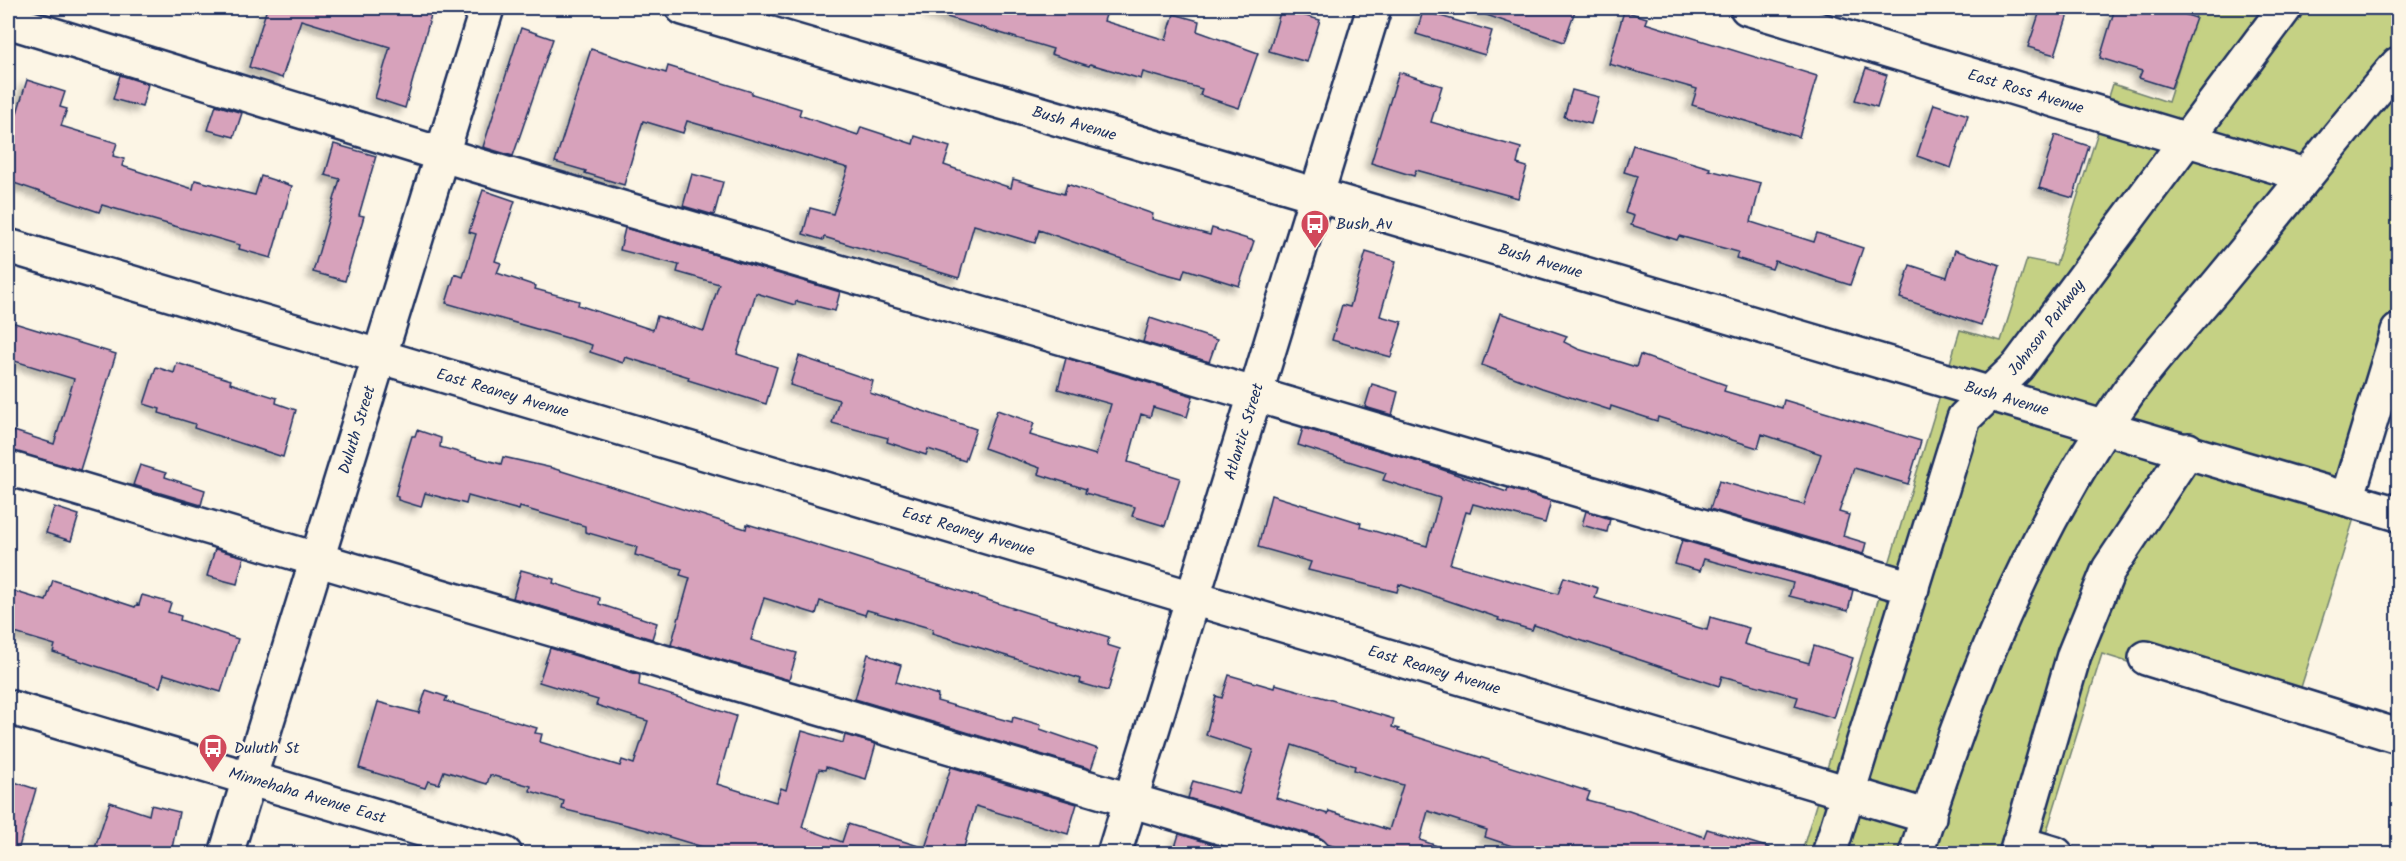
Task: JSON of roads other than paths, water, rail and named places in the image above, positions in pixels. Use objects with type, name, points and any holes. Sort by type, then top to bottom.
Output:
[{"type":"street","name":"Duluth Street","points":[[226,854],[487,8]]},
{"type":"street","name":"Bush Avenue","points":[[683,8],[1316,196],[2107,426],[2398,514]]},
{"type":"street","name":"Atlantic Street","points":[[1114,854],[1374,8]]},
{"type":"street","name":"East Ross Avenue","points":[[1747,8],[2305,175]]},
{"type":"street","name":"Johnson Parkway","points":[[1829,854],[1964,418],[2018,366],[2189,140],[2285,8]]},
{"type":"street","points":[[8,21],[442,154],[1912,588]]},
{"type":"street","points":[[1916,854],[1964,708],[1992,639],[2053,514],[2141,376],[2398,64]]},
{"type":"street","name":"East Reaney Avenue","points":[[8,246],[1929,817]]},
{"type":"street","points":[[2347,499],[2398,331]]},
{"type":"street","points":[[2056,854],[2018,848],[2074,655],[2109,569],[2188,450]]},
{"type":"street","points":[[8,468],[1312,854]]},
{"type":"street","points":[[2146,658],[2398,736]]},
{"type":"street","name":"Minnehaha Avenue East","points":[[8,707],[505,854]]},
{"type":"place","name":"Bush Av","points":[[1315,250]]},
{"type":"place","name":"Duluth St","points":[[213,774]]}]
